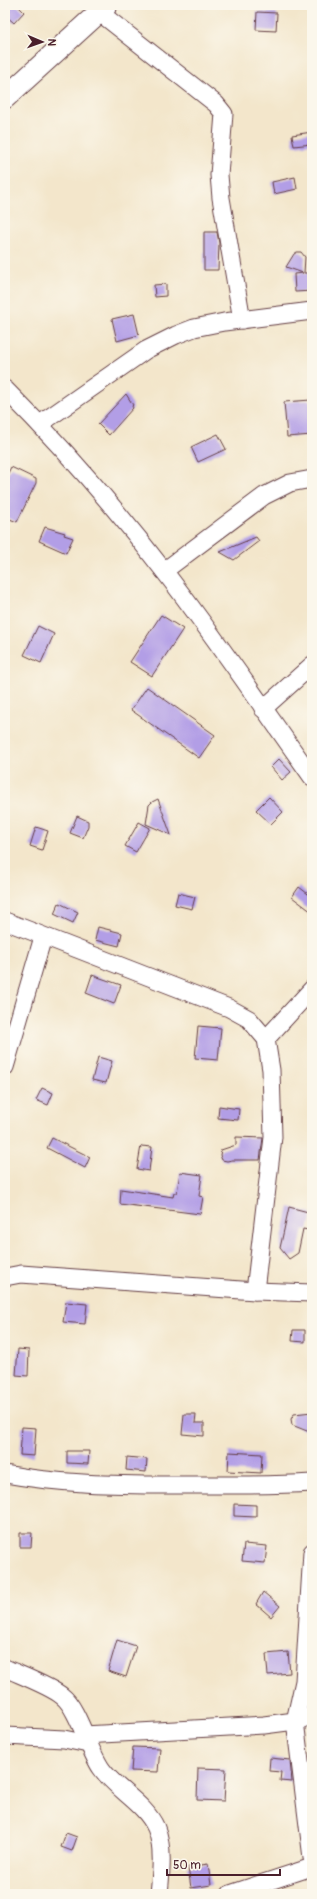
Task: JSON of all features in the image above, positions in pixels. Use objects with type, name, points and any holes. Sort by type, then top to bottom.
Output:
[{"type":"street","points":[[5,98],[103,9],[216,104],[224,114],[219,175],[221,198],[242,320]]},
{"type":"street","points":[[40,424],[146,350],[194,328],[312,310]]},
{"type":"street","points":[[5,390],[40,424],[102,495],[164,571],[312,777]]},
{"type":"street","points":[[164,571],[264,496],[290,483],[312,480]]},
{"type":"street","points":[[264,709],[312,665]]},
{"type":"street","points":[[5,921],[229,1008],[249,1019],[266,1039],[271,1070],[273,1137],[255,1290]]},
{"type":"street","points":[[5,1067],[43,937]]},
{"type":"street","points":[[266,1039],[312,989]]},
{"type":"street","points":[[5,1276],[21,1274],[312,1293]]},
{"type":"street","points":[[5,1474],[68,1482],[125,1485],[224,1486],[312,1483]]},
{"type":"street","points":[[312,1552],[304,1681],[296,1721],[312,1858]]},
{"type":"street","points":[[5,1668],[63,1696],[78,1719],[86,1740],[101,1768],[119,1789],[150,1817],[156,1829],[161,1875],[160,1894]]},
{"type":"street","points":[[5,1736],[86,1740],[296,1721],[312,1716]]},
{"type":"street","points":[[230,1894],[312,1867]]},
{"type":"building","points":[[5,5],[17,5],[24,12],[14,23],[5,15]]},
{"type":"building","points":[[257,12],[277,13],[276,31],[256,30]]},
{"type":"building","points":[[312,132],[312,144],[294,146],[292,135]]},
{"type":"building","points":[[295,177],[297,189],[274,194],[272,182]]},
{"type":"building","points":[[204,232],[217,232],[219,243],[218,270],[204,270]]},
{"type":"building","points":[[301,252],[305,257],[304,273],[312,273],[312,291],[295,292],[294,274],[303,273],[286,267],[294,254]]},
{"type":"building","points":[[166,284],[166,296],[155,297],[154,285]]},
{"type":"building","points":[[134,314],[139,335],[117,341],[112,319]]},
{"type":"building","points":[[126,394],[133,405],[133,408],[109,435],[98,424]]},
{"type":"building","points":[[311,400],[312,435],[287,437],[284,402]]},
{"type":"building","points":[[218,434],[226,449],[198,462],[191,447]]},
{"type":"building","points":[[11,467],[36,479],[36,483],[17,522],[5,517],[5,479]]},
{"type":"building","points":[[45,527],[65,533],[64,535],[73,538],[66,553],[39,541]]},
{"type":"building","points":[[256,537],[259,541],[234,560],[220,552]]},
{"type":"building","points":[[161,615],[183,629],[152,676],[130,662]]},
{"type":"building","points":[[38,626],[54,634],[41,663],[24,655]]},
{"type":"building","points":[[147,687],[215,735],[199,758],[131,710]]},
{"type":"building","points":[[279,759],[291,772],[282,780],[271,767]]},
{"type":"building","points":[[269,797],[283,812],[271,824],[256,810]]},
{"type":"building","points":[[158,799],[171,835],[146,824],[149,805]]},
{"type":"building","points":[[77,816],[88,821],[88,826],[83,838],[70,833]]},
{"type":"building","points":[[139,822],[150,828],[136,852],[125,846]]},
{"type":"building","points":[[36,827],[48,831],[42,850],[30,846]]},
{"type":"building","points":[[299,887],[312,897],[312,912],[292,897]]},
{"type":"building","points":[[178,893],[195,897],[192,909],[175,905]]},
{"type":"building","points":[[59,903],[78,912],[73,923],[54,914]]},
{"type":"building","points":[[98,927],[122,933],[119,946],[95,940]]},
{"type":"building","points":[[92,975],[121,985],[114,1004],[86,993]]},
{"type":"building","points":[[198,1026],[221,1028],[218,1060],[195,1058]]},
{"type":"building","points":[[98,1057],[112,1061],[106,1083],[92,1080]]},
{"type":"building","points":[[42,1088],[53,1093],[48,1105],[36,1100]]},
{"type":"building","points":[[219,1106],[239,1109],[238,1120],[218,1118]]},
{"type":"building","points":[[236,1137],[263,1138],[260,1160],[222,1160],[220,1155],[221,1150],[236,1145]]},
{"type":"building","points":[[52,1138],[90,1157],[85,1168],[47,1148]]},
{"type":"building","points":[[141,1146],[152,1147],[149,1171],[137,1169]]},
{"type":"building","points":[[180,1172],[202,1175],[199,1196],[203,1197],[200,1214],[120,1204],[121,1189],[173,1197],[174,1193],[177,1193]]},
{"type":"building","points":[[289,1207],[312,1213],[308,1230],[303,1229],[298,1253],[289,1259],[280,1248]]},
{"type":"building","points":[[66,1302],[87,1304],[85,1324],[63,1322]]},
{"type":"building","points":[[293,1330],[305,1330],[305,1342],[292,1341]]},
{"type":"building","points":[[18,1349],[29,1350],[28,1376],[16,1375]]},
{"type":"building","points":[[312,1412],[312,1433],[292,1425],[291,1419],[294,1414]]},
{"type":"building","points":[[184,1414],[196,1414],[195,1423],[204,1423],[204,1436],[182,1434]]},
{"type":"building","points":[[22,1427],[36,1428],[34,1456],[20,1455]]},
{"type":"building","points":[[67,1451],[89,1451],[88,1464],[67,1463]]},
{"type":"building","points":[[229,1452],[262,1454],[261,1473],[228,1471]]},
{"type":"building","points":[[127,1457],[147,1459],[146,1472],[126,1470]]},
{"type":"building","points":[[234,1504],[256,1505],[256,1517],[234,1516]]},
{"type":"building","points":[[20,1533],[32,1533],[31,1547],[20,1547]]},
{"type":"building","points":[[244,1544],[267,1546],[265,1563],[242,1561]]},
{"type":"building","points":[[263,1592],[280,1606],[271,1617],[256,1604]]},
{"type":"building","points":[[117,1640],[136,1646],[126,1677],[108,1671]]},
{"type":"building","points":[[288,1652],[290,1673],[268,1675],[266,1654]]},
{"type":"building","points":[[133,1747],[160,1748],[158,1772],[131,1771]]},
{"type":"building","points":[[270,1758],[290,1760],[292,1782],[280,1781],[281,1772],[269,1771]]},
{"type":"building","points":[[198,1768],[226,1769],[224,1801],[197,1800]]},
{"type":"building","points":[[66,1833],[77,1837],[72,1851],[61,1847]]},
{"type":"building","points":[[208,1864],[211,1885],[191,1888],[188,1867]]}]
